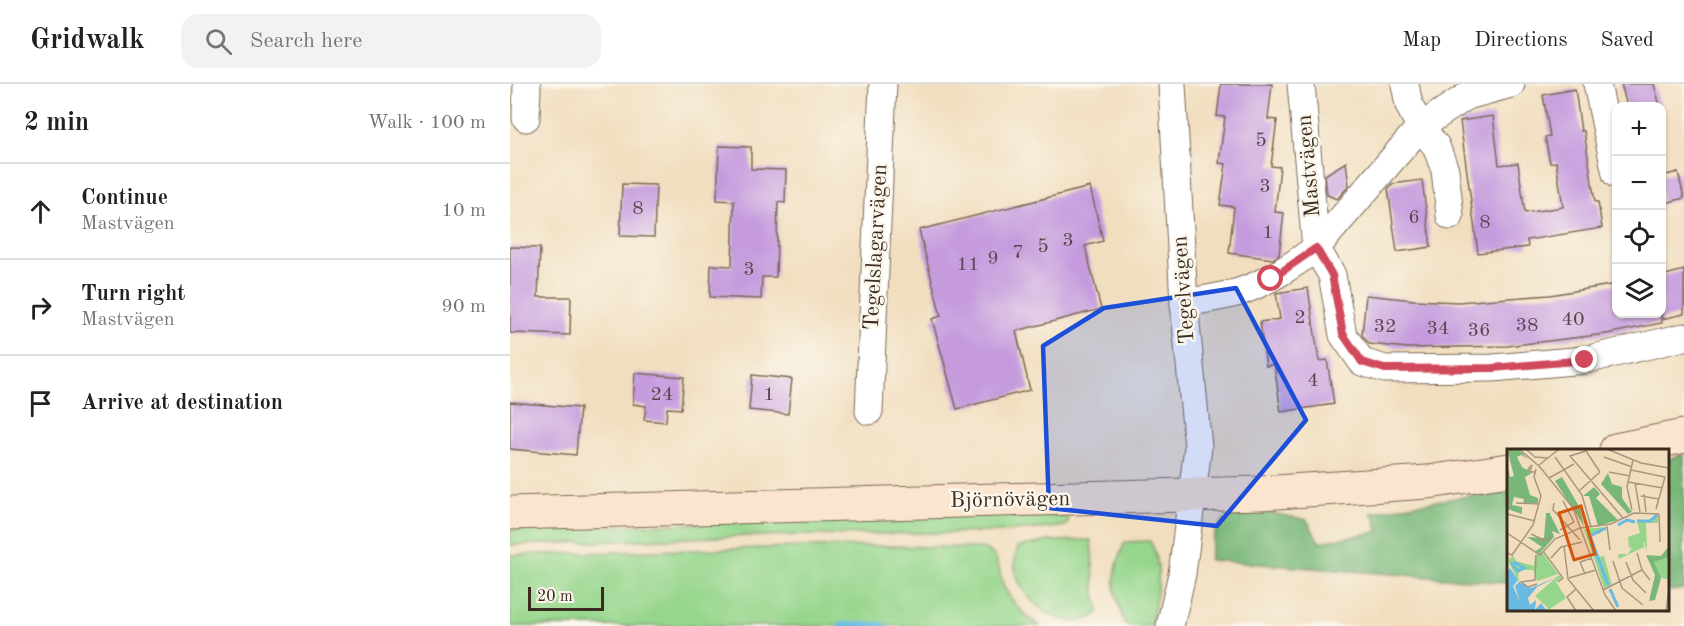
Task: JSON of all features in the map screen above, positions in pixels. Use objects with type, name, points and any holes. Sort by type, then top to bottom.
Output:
[{"type":"main road","points":[[1621,449],[1684,436]]},
{"type":"main road","name":"Björnövägen","points":[[510,513],[1191,496],[1428,482],[1507,470]]},
{"type":"street","points":[[526,118],[527,84]]},
{"type":"street","name":"Tegelslagarvägen","points":[[869,411],[883,84]]},
{"type":"street","name":"Tegelvägen","points":[[1170,626],[1182,574],[1198,447],[1184,303],[1172,84]]},
{"type":"street","name":"Mastvägen","points":[[1301,84],[1316,248],[1332,275],[1343,334],[1362,362],[1385,369],[1493,368],[1585,360],[1684,337]]},
{"type":"street","points":[[1405,84],[1409,105],[1420,127],[1436,147],[1445,170],[1450,216]]},
{"type":"street","name":"Mastvägen","points":[[1184,303],[1238,292],[1271,279],[1316,248],[1420,127],[1467,96],[1511,84]]},
{"type":"street","points":[[1597,84],[1613,156]]},
{"type":"highlighted area","points":[[1236,288],[1306,420],[1217,526],[1049,508],[1043,346],[1104,308]]},
{"type":"green space","points":[[1684,454],[1684,589],[1669,591],[1669,459]]},
{"type":"green space","points":[[1507,490],[1507,583],[1209,560],[1215,531],[1226,520],[1236,515],[1260,512],[1307,520],[1319,542],[1378,532],[1376,519],[1372,513]]},
{"type":"green space","points":[[969,515],[1069,518],[1067,525],[1060,527],[1000,532],[745,536],[510,545],[510,529]]},
{"type":"green space","points":[[1091,540],[1095,593],[1099,611],[1095,616],[1074,621],[1047,613],[1036,605],[1020,584],[1015,560],[1018,547],[1049,541]]},
{"type":"green space","points":[[1150,541],[1155,551],[1158,572],[1157,594],[1151,626],[1126,626],[1116,593],[1117,566],[1125,542]]},
{"type":"green space","points":[[889,546],[982,548],[989,551],[997,560],[1003,584],[1009,596],[1025,615],[1040,626],[510,626],[510,555]]},
{"type":"building","points":[[1221,84],[1272,84],[1268,119],[1277,120],[1271,166],[1280,167],[1275,212],[1284,213],[1279,255],[1273,259],[1229,253],[1234,207],[1220,205],[1226,164],[1219,163],[1225,117],[1217,116]]},
{"type":"building","points":[[1621,84],[1654,84],[1659,102],[1626,102]]},
{"type":"building","points":[[1575,89],[1581,131],[1584,131],[1595,202],[1598,202],[1602,228],[1527,240],[1528,247],[1478,253],[1460,121],[1493,116],[1499,165],[1518,163],[1525,213],[1563,207],[1556,162],[1550,163],[1545,137],[1550,136],[1543,95]]},
{"type":"building","points":[[719,146],[751,147],[751,169],[786,170],[785,203],[778,202],[776,277],[762,277],[761,299],[710,297],[711,265],[732,266],[734,201],[717,200]]},
{"type":"building","points":[[1346,162],[1349,186],[1337,199],[1327,195],[1325,175]]},
{"type":"building","points":[[1678,172],[1684,198],[1666,203],[1666,175]]},
{"type":"building","points":[[1422,180],[1431,247],[1397,252],[1388,189],[1392,184]]},
{"type":"building","points":[[622,184],[656,185],[654,237],[620,236]]},
{"type":"building","points":[[1090,187],[1103,241],[1085,246],[1101,309],[1016,331],[1030,390],[957,409],[932,319],[941,316],[919,230]]},
{"type":"building","points":[[510,247],[540,248],[538,297],[571,297],[570,335],[510,333]]},
{"type":"building","points":[[1684,270],[1684,314],[1662,319],[1666,318],[1666,275]]},
{"type":"building","points":[[1612,285],[1612,318],[1661,318],[1662,323],[1606,334],[1507,346],[1408,348],[1369,344],[1362,335],[1366,295],[1458,302],[1550,295]]},
{"type":"building","points":[[1308,288],[1319,361],[1327,360],[1334,404],[1281,412],[1274,364],[1266,366],[1260,322],[1280,319],[1276,293]]},
{"type":"building","points":[[635,373],[684,377],[681,409],[667,408],[666,422],[644,420],[646,406],[633,404]]},
{"type":"building","points":[[752,375],[792,379],[788,414],[749,410]]},
{"type":"building","points":[[510,402],[580,408],[576,455],[510,449]]},
{"type":"waterway","points":[[842,626],[882,626]]},
{"type":"route","points":[[1271,279],[1316,248],[1332,275],[1343,334],[1362,362],[1385,369],[1493,368],[1585,360]]}]
